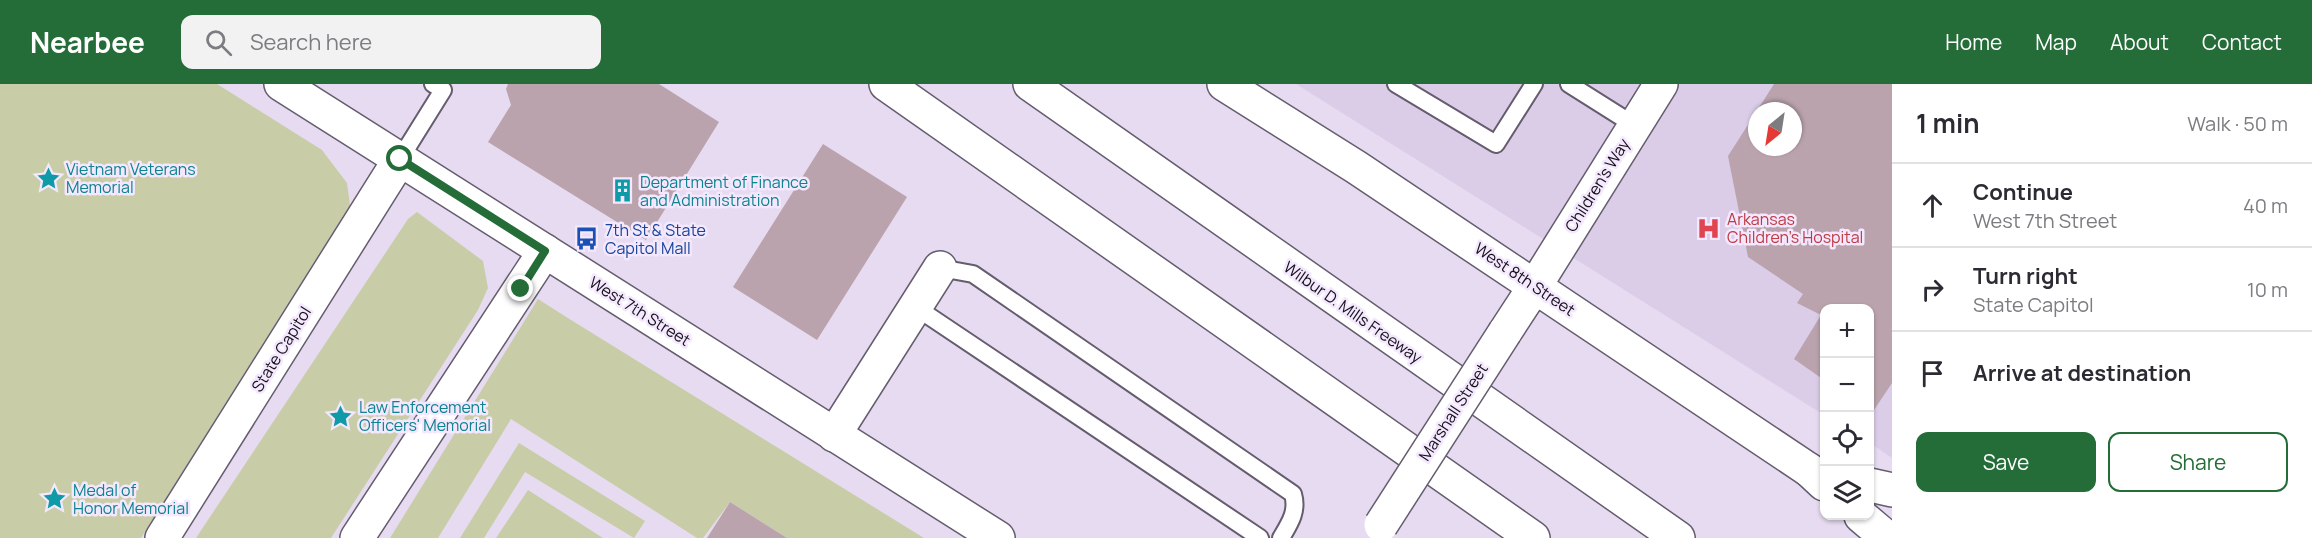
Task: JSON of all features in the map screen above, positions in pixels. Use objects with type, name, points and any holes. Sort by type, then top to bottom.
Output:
[{"type":"main road","name":"West 7th Street","points":[[281,84],[998,538]]},
{"type":"main road","points":[[886,84],[1533,538]]},
{"type":"main road","name":"Wilbur D. Mills Freeway","points":[[1030,84],[1678,538]]},
{"type":"main road","name":"West 8th Street","points":[[1224,84],[1356,167],[1819,476]]},
{"type":"main road","name":"Children's Way","points":[[1535,286],[1661,84]]},
{"type":"main road","name":"State Capitol","points":[[162,538],[400,159]]},
{"type":"main road","points":[[357,538],[545,251]]},
{"type":"main road","points":[[834,435],[940,268]]},
{"type":"main road","name":"Marshall Street","points":[[1379,534],[1535,286]]},
{"type":"main road","points":[[1874,486],[1892,490]]},
{"type":"main road","points":[[1866,520],[1887,538]]},
{"type":"lane","points":[[400,159],[443,90],[433,84]]},
{"type":"lane","points":[[1396,84],[1496,144],[1534,84]]},
{"type":"lane","points":[[1569,84],[1634,125]]},
{"type":"lane","points":[[940,268],[973,274],[1293,494],[1296,504],[1293,518],[1281,538]]},
{"type":"lane","points":[[914,306],[1260,538]]},
{"type":"shaded area","name":"Arkansas Children's Hospital","points":[[1296,84],[1892,84],[1892,458],[1874,446],[1874,304],[1820,304],[1820,412]]},
{"type":"green space","points":[[0,84],[217,84],[322,150],[347,183],[350,205],[141,538],[0,538]]},
{"type":"green space","points":[[417,212],[483,261],[488,288],[478,310],[331,538],[196,538],[408,219]]},
{"type":"green space","points":[[538,299],[924,538],[787,538],[730,502],[703,538],[697,538],[511,419],[438,538],[390,538]]},
{"type":"green space","points":[[519,443],[645,521],[634,538],[525,472],[484,538],[460,538]]},
{"type":"green space","points":[[528,490],[603,538],[496,538]]},
{"type":"building","name":"Department of Finance and Administration","points":[[508,84],[659,84],[719,122],[646,240],[488,142],[511,105],[506,89]]},
{"type":"building","name":"Arkansas Children's Hospital","points":[[1774,84],[1892,84],[1892,383],[1874,410],[1874,304],[1820,304],[1820,314],[1797,303],[1803,294],[1748,257],[1728,156],[1748,125],[1748,156],[1802,156],[1802,102],[1762,102]]},
{"type":"building","points":[[823,144],[907,197],[817,340],[733,287]]},
{"type":"building","name":"Arkansas Children's Hospital","points":[[1820,317],[1820,377],[1794,359]]},
{"type":"building","points":[[730,502],[787,538],[707,538]]},
{"type":"place","name":"Vietnam Veterans Memorial","points":[[48,178]]},
{"type":"place","name":"Department of Finance and Administration","points":[[622,191]]},
{"type":"place","name":"Arkansas Children's Hospital","points":[[1709,228]]},
{"type":"place","name":"7th St & State Capitol Mall","points":[[587,239]]},
{"type":"place","name":"Law Enforcement Officers' Memorial","points":[[341,416]]},
{"type":"place","name":"Medal of Honor Memorial","points":[[55,499]]},
{"type":"route","points":[[400,159],[545,251],[521,289]]}]
